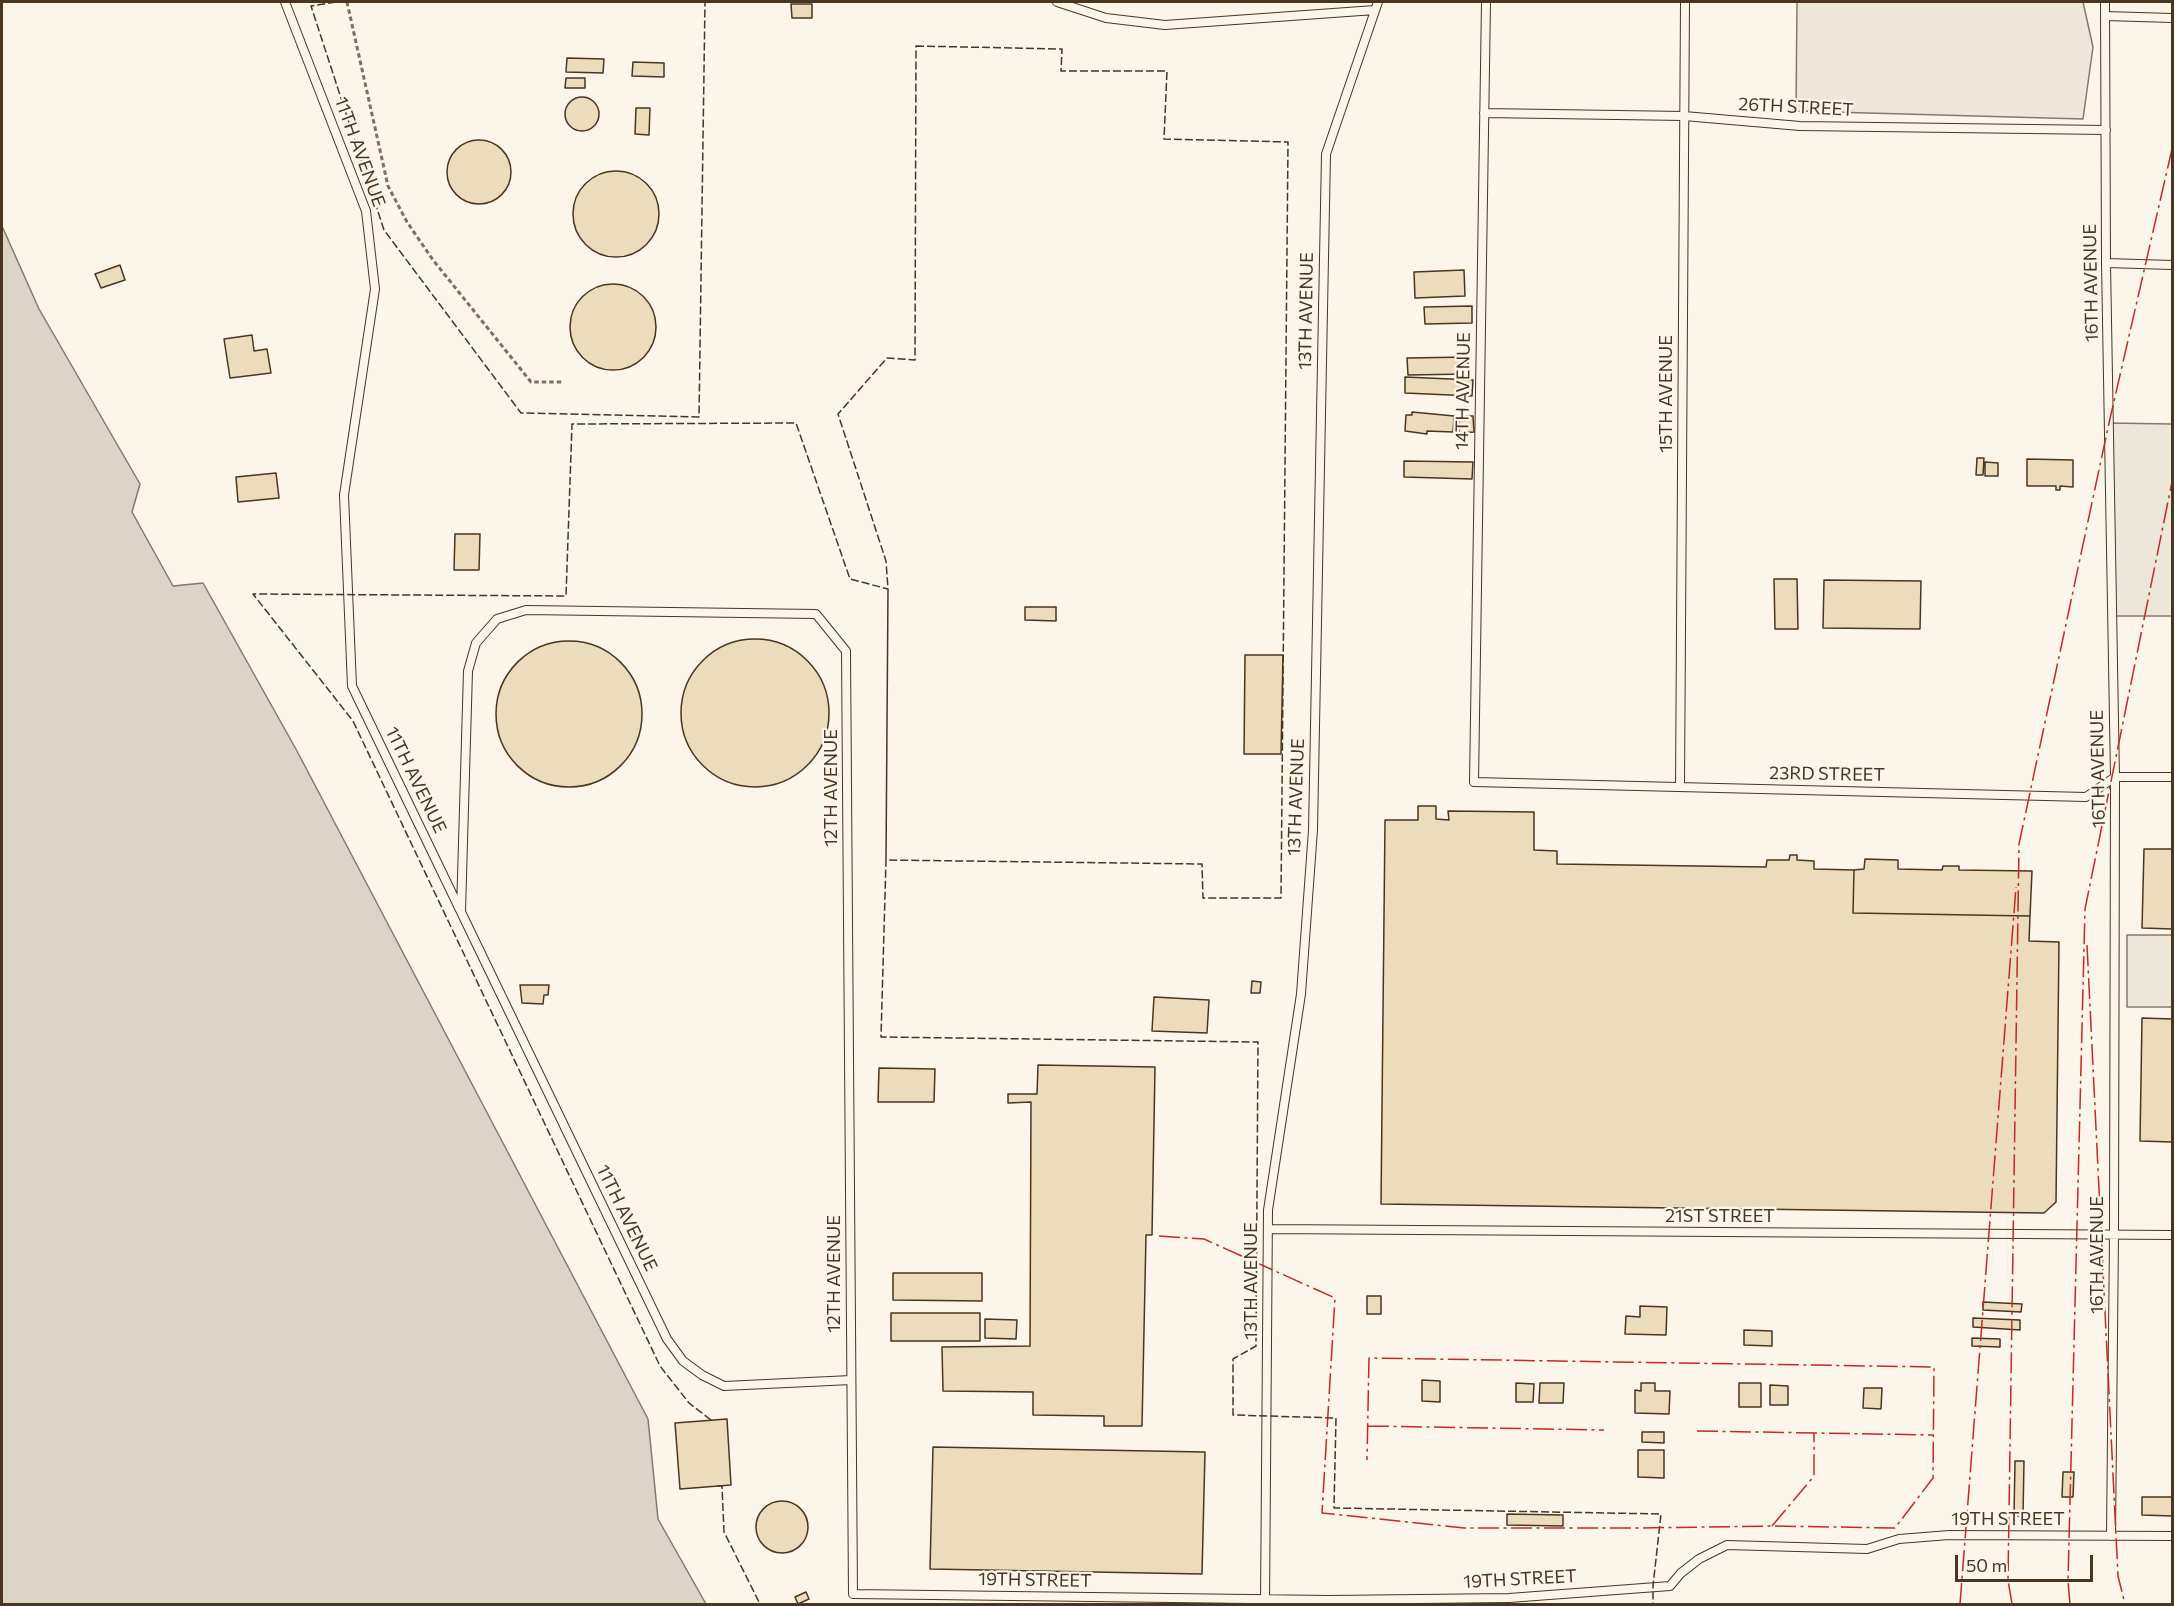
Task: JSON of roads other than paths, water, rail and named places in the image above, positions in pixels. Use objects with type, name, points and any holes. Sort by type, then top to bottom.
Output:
[{"type":"lane","name":"11TH AVENUE","points":[[285,2],[366,211],[375,290],[344,495],[352,686],[667,1339],[682,1361],[702,1375],[724,1386],[851,1380]]},
{"type":"lane","points":[[1057,2],[1106,18],[1165,25],[1377,6]]},
{"type":"lane","name":"14TH AVENUE","points":[[1474,782],[1486,2]]},
{"type":"lane","name":"15TH AVENUE","points":[[1680,787],[1685,2]]},
{"type":"lane","name":"16TH AVENUE","points":[[2105,2],[2106,263],[2115,777],[2111,1536]]},
{"type":"lane","name":"13TH AVENUE","points":[[1265,1602],[1268,1210],[1301,994],[1313,830],[1326,154],[1377,6]]},
{"type":"lane","points":[[2105,16],[2172,18]]},
{"type":"lane","name":"26TH STREET","points":[[1484,112],[1684,116],[1800,126],[2106,130]]},
{"type":"lane","points":[[2106,263],[2172,265]]},
{"type":"lane","name":"12TH AVENUE","points":[[460,911],[468,672],[476,643],[497,619],[526,610],[816,614],[846,651],[853,1594]]},
{"type":"lane","points":[[2115,777],[2172,777]]},
{"type":"lane","name":"23RD STREET","points":[[1474,782],[2086,797],[2115,777]]},
{"type":"lane","name":"21ST STREET","points":[[1268,1229],[2172,1235]]},
{"type":"lane","name":"19TH STREET","points":[[853,1594],[1265,1602],[1509,1598],[1670,1586],[1699,1559],[1727,1545],[1867,1549],[1899,1539],[1949,1535],[2172,1536]]}]
